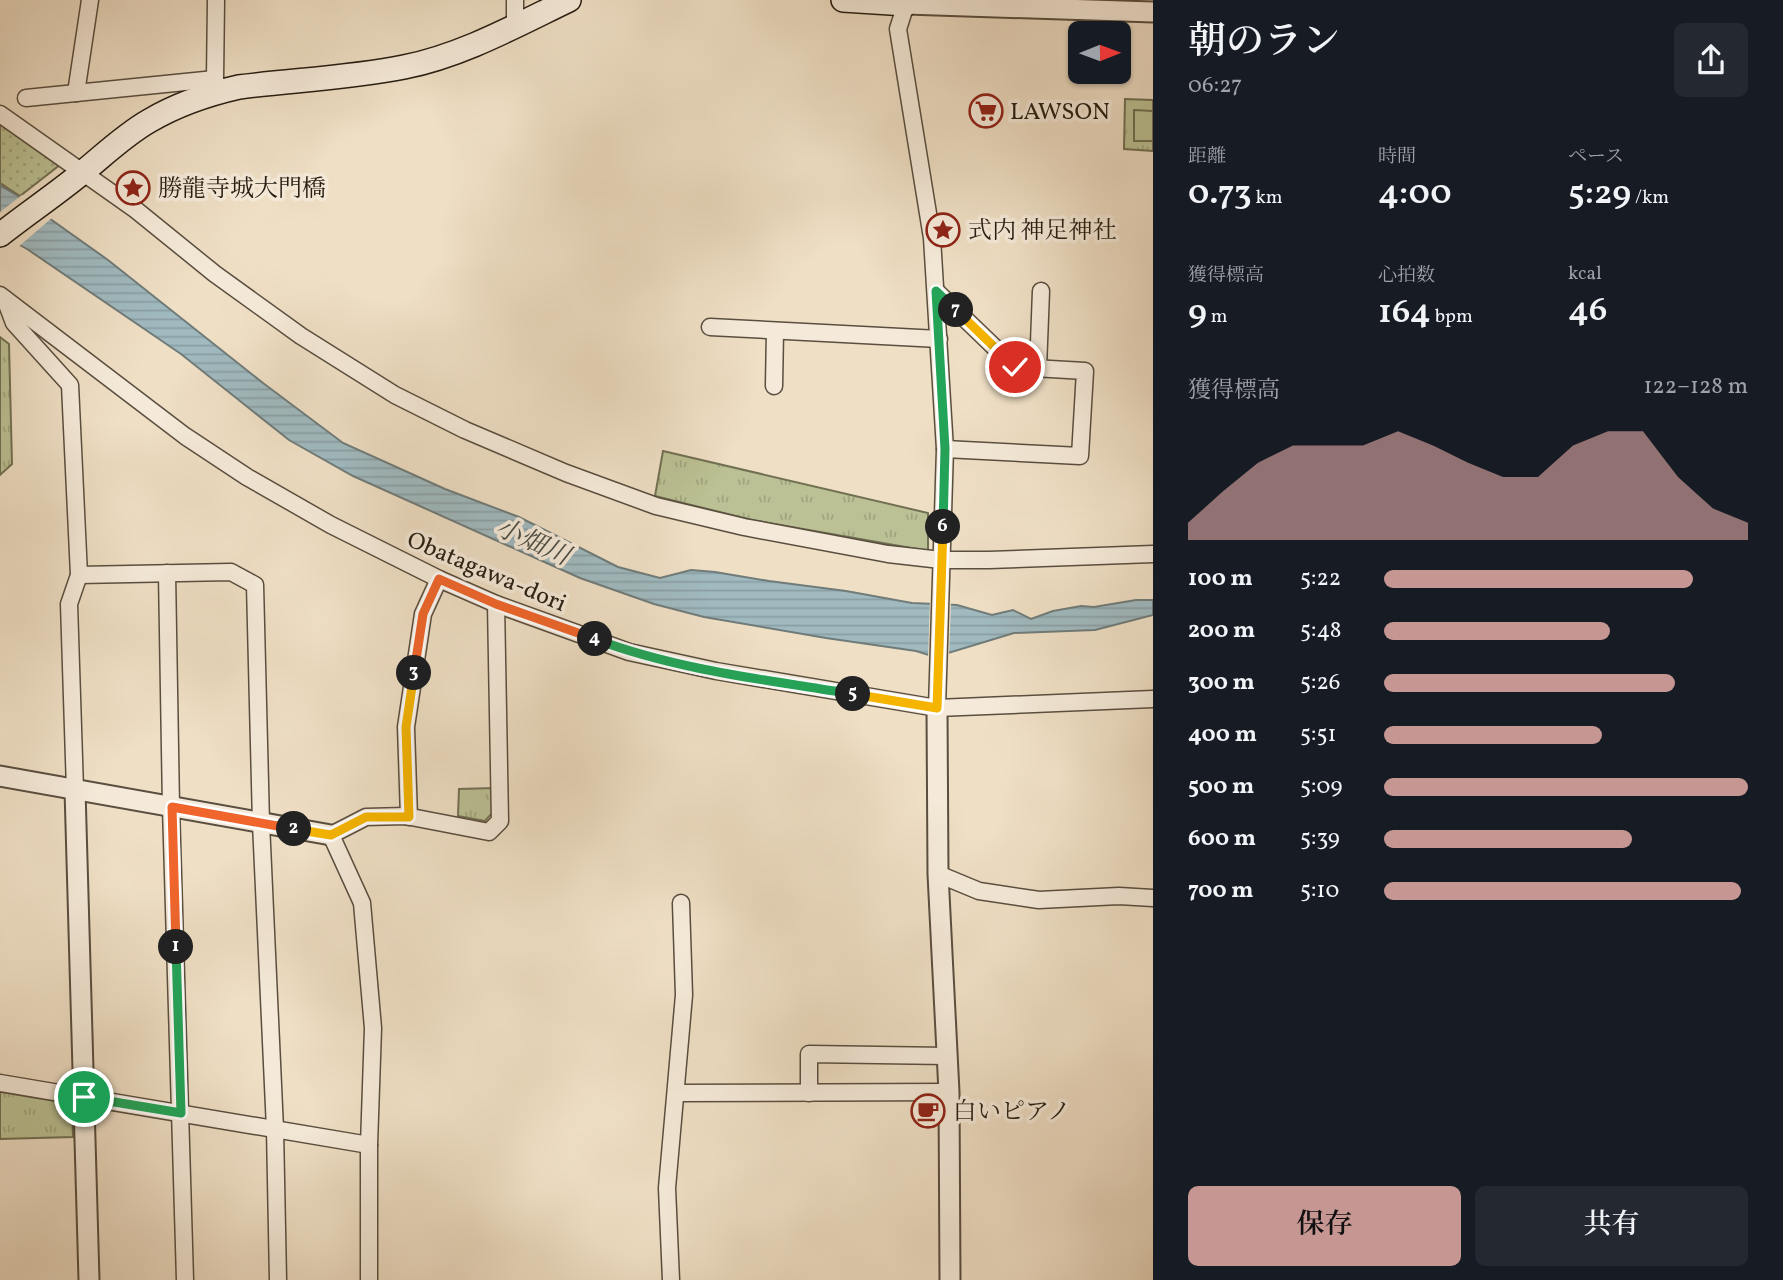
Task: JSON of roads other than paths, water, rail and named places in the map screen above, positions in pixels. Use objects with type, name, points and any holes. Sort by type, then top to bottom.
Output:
[{"type":"main road","points":[[0,235],[148,121],[216,85],[239,86],[366,74],[405,67],[443,56],[569,0]]},
{"type":"main road","points":[[843,0],[907,2]]},
{"type":"street","points":[[76,93],[90,0]]},
{"type":"street","points":[[26,98],[216,85],[216,0]]},
{"type":"street","points":[[515,0],[515,26]]},
{"type":"street","points":[[950,1280],[949,1092],[939,874],[937,708],[945,449],[932,237],[898,29],[907,2],[1111,5],[1153,12]]},
{"type":"street","points":[[0,114],[78,176],[136,210],[215,274],[301,336],[395,395],[465,430],[566,473],[656,506],[744,527],[941,564],[1153,554]]},
{"type":"street","points":[[1038,368],[1041,290]]},
{"type":"street","points":[[936,291],[1015,367],[1085,371],[1080,456],[945,449]]},
{"type":"street","points":[[3,297],[14,323],[69,384],[79,575],[69,604],[89,1280]]},
{"type":"street","name":"Obatagawa-dori","points":[[3,297],[185,436],[247,477],[331,525],[496,604],[629,652],[716,671],[937,708],[1153,699]]},
{"type":"street","points":[[710,327],[939,339]]},
{"type":"street","points":[[774,386],[775,331]]},
{"type":"street","points":[[79,575],[231,572],[255,585],[278,1280]]},
{"type":"street","points":[[167,573],[185,1280]]},
{"type":"street","points":[[409,817],[406,727],[423,614],[439,579]]},
{"type":"street","points":[[0,776],[331,835],[366,817],[409,817],[489,832],[500,821],[496,604]]},
{"type":"street","points":[[331,835],[362,903],[373,1028],[369,1145],[369,1280]]},
{"type":"street","points":[[939,874],[979,891],[1038,900],[1119,895],[1153,898]]},
{"type":"street","points":[[671,1280],[667,1188],[684,995],[681,903]]},
{"type":"street","points":[[808,1093],[809,1054],[947,1056]]},
{"type":"street","points":[[0,1083],[369,1145]]},
{"type":"street","points":[[676,1093],[949,1092]]},
{"type":"water","name":"小畑川","points":[[0,185],[108,260],[343,443],[445,489],[519,517],[618,567],[660,578],[691,570],[715,572],[912,603],[957,605],[992,615],[1013,610],[1031,619],[1053,611],[1081,606],[1153,600],[1153,615],[1095,630],[1014,633],[935,657],[916,651],[704,617],[654,604],[580,578],[353,476],[289,440],[181,354],[27,249],[0,234]]},
{"type":"place","name":"LAWSON","points":[[986,111]]},
{"type":"place","name":"勝龍寺城大門橋","points":[[133,188]]},
{"type":"place","name":"式内 神足神社","points":[[943,230]]},
{"type":"place","name":"白いピアノ","points":[[928,1111]]}]
